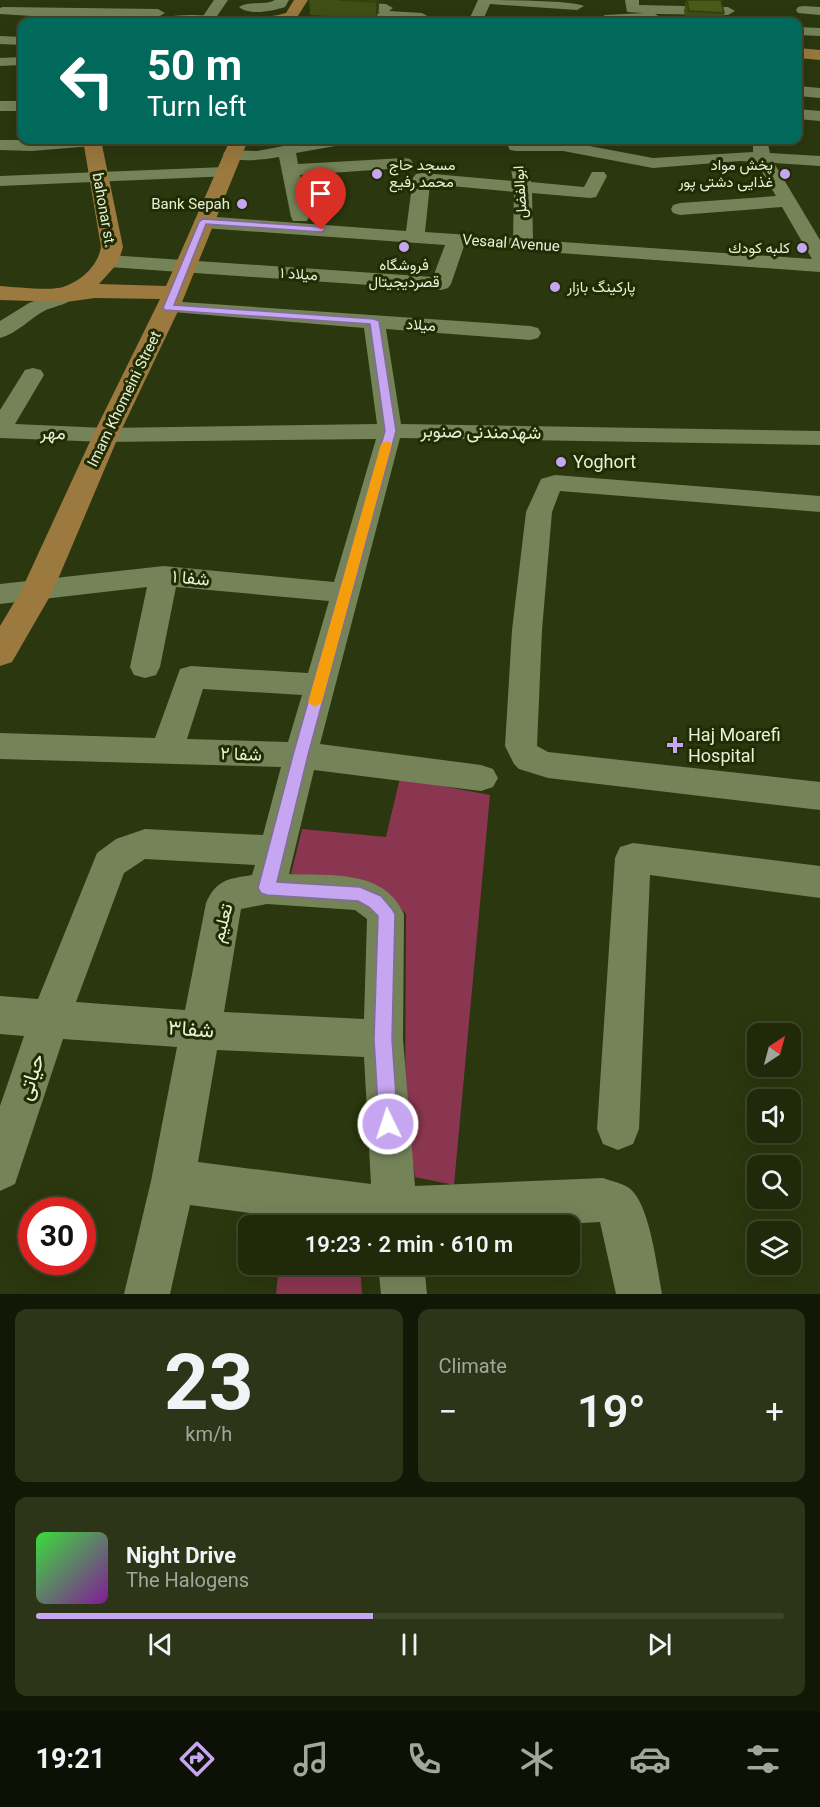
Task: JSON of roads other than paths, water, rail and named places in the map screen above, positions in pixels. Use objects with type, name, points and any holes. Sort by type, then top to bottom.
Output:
[{"type":"main road","points":[[286,18],[291,16],[301,0]]},
{"type":"main road","points":[[305,18],[317,3]]},
{"type":"main road","points":[[802,53],[820,55]]},
{"type":"main road","points":[[802,58],[820,60]]},
{"type":"main road","name":"bahonar st.","points":[[66,295],[98,274],[109,261],[112,247],[93,144]]},
{"type":"main road","name":"Imam Khomeini Street","points":[[0,654],[37,591],[106,435],[171,300],[232,155]]},
{"type":"main road","points":[[0,292],[66,295],[94,303],[171,300]]},
{"type":"street","points":[[122,14],[130,0]]},
{"type":"street","points":[[160,18],[165,0]]},
{"type":"street","points":[[209,18],[221,0]]},
{"type":"street","points":[[236,18],[248,3],[279,4],[282,0]]},
{"type":"street","points":[[477,18],[486,0],[577,6]]},
{"type":"street","points":[[632,0],[632,9],[666,5],[682,16]]},
{"type":"street","points":[[317,3],[422,17]]},
{"type":"street","points":[[3,9],[54,18]]},
{"type":"street","points":[[3,9],[18,20]]},
{"type":"street","points":[[803,10],[820,11]]},
{"type":"street","points":[[631,18],[728,11]]},
{"type":"street","points":[[96,18],[122,14],[147,18]]},
{"type":"street","points":[[802,31],[820,32]]},
{"type":"street","points":[[0,40],[18,41]]},
{"type":"street","points":[[0,62],[18,61]]},
{"type":"street","points":[[802,91],[820,93]]},
{"type":"street","points":[[0,106],[18,106]]},
{"type":"street","points":[[802,114],[820,116]]},
{"type":"street","points":[[0,145],[52,144]]},
{"type":"street","points":[[11,198],[232,155],[256,156],[317,144]]},
{"type":"street","name":"ابوالفضل","points":[[516,144],[521,180],[523,244]]},
{"type":"street","points":[[532,144],[563,146],[652,163],[720,157],[761,148],[820,161]]},
{"type":"street","points":[[631,158],[636,144]]},
{"type":"street","points":[[761,148],[820,257]]},
{"type":"street","points":[[287,149],[300,217]]},
{"type":"street","points":[[720,157],[728,178]]},
{"type":"street","points":[[290,170],[411,166],[521,180],[590,193],[598,176]]},
{"type":"street","points":[[411,166],[415,236]]},
{"type":"street","points":[[0,182],[100,182]]},
{"type":"street","points":[[680,209],[788,201]]},
{"type":"street","name":"Vesaal Avenue","points":[[203,222],[820,266]]},
{"type":"street","name":"میلاد ۱","points":[[109,261],[441,284],[457,239]]},
{"type":"street","points":[[0,331],[36,307],[66,295]]},
{"type":"street","name":"میلاد","points":[[171,300],[374,321],[530,333]]},
{"type":"street","points":[[267,888],[390,431],[374,321]]},
{"type":"street","points":[[0,430],[33,375]]},
{"type":"street","name":"مهر","points":[[0,430],[106,435]]},
{"type":"street","name":"شهدمندنی صنوبر","points":[[106,435],[390,431],[820,438]]},
{"type":"street","points":[[820,504],[581,484],[555,483],[550,485],[539,512],[527,630],[521,746],[524,755],[529,759],[548,765],[820,796]]},
{"type":"street","points":[[145,667],[164,576]]},
{"type":"street","name":"شفا ۱","points":[[0,594],[164,576],[345,593]]},
{"type":"street","points":[[167,751],[191,677],[320,685]]},
{"type":"street","name":"شفا ۲","points":[[0,746],[301,755],[481,778]]},
{"type":"street","name":"حیاتی","points":[[0,1169],[50,1018],[110,864],[128,850],[145,844],[277,851]]},
{"type":"street","points":[[618,1129],[633,858],[820,882]]},
{"type":"street","name":"تعلیم","points":[[147,1294],[173,1181],[224,903],[232,894],[267,888],[360,894],[375,902],[386,914],[383,1039]]},
{"type":"street","name":"شفا۳","points":[[0,1015],[200,1030],[383,1039]]},
{"type":"street","points":[[383,1039],[395,1215]]},
{"type":"street","points":[[173,1181],[383,1215]]},
{"type":"street","points":[[419,1215],[603,1200],[614,1204],[623,1216],[639,1294]]},
{"type":"street","points":[[402,1275],[404,1294]]},
{"type":"place","name":"مسجد حاج محمد رفیع","points":[[377,174]]},
{"type":"place","name":"پخش مواد غذایی دشتی پور","points":[[785,174]]},
{"type":"place","name":"Bank Sepah","points":[[242,204]]},
{"type":"place","name":"فروشگاه قصردیجیتال","points":[[404,247]]},
{"type":"place","name":"كلبه كودك","points":[[802,248]]},
{"type":"place","name":"پارکینگ بازار","points":[[555,287]]},
{"type":"place","name":"Yoghort","points":[[561,462]]},
{"type":"place","name":"Haj Moarefi Hospital","points":[[675,745]]}]
